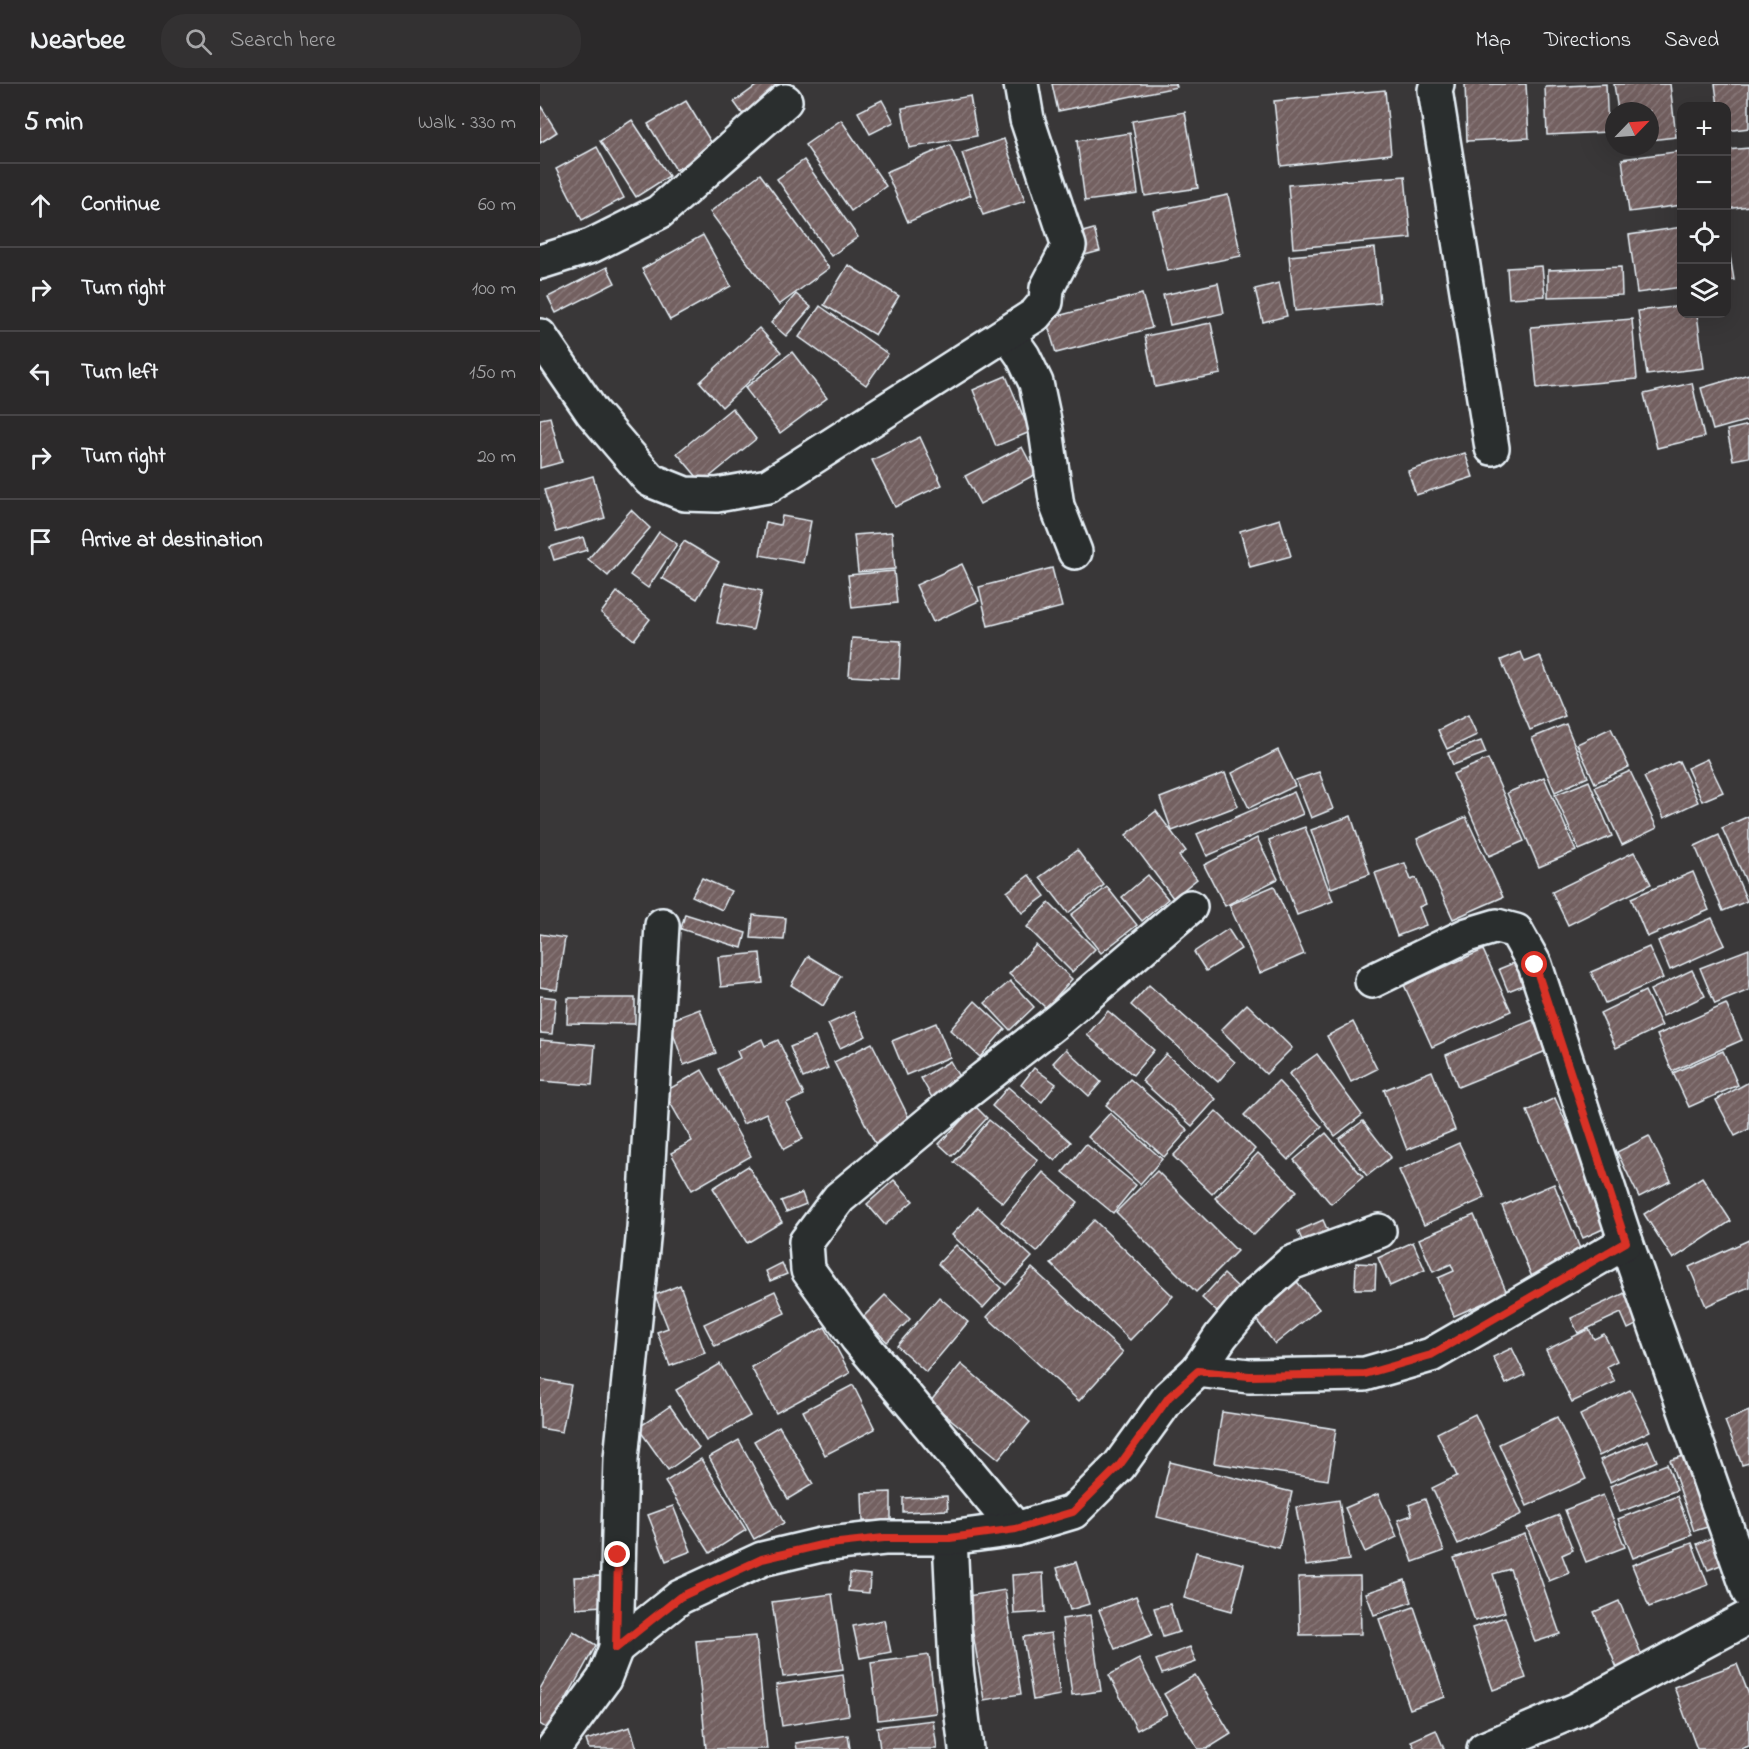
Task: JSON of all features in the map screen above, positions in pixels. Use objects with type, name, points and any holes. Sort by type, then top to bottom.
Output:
[{"type":"street","points":[[540,336],[592,412],[650,480],[685,494],[717,495],[768,486],[1035,315],[1046,302],[1047,288],[1069,246],[1027,119],[1021,84]]},
{"type":"street","points":[[1437,84],[1435,90],[1492,448]]},
{"type":"street","points":[[540,262],[591,246],[659,212],[785,101]]},
{"type":"street","points":[[1007,333],[1023,356],[1036,383],[1046,430],[1057,506],[1075,552]]},
{"type":"street","points":[[1016,1529],[851,1329],[808,1270],[806,1242],[839,1198],[964,1094],[1057,1021],[1190,907]]},
{"type":"street","points":[[554,1749],[604,1679],[616,1648],[621,1459],[644,1229],[662,925]]},
{"type":"street","points":[[1372,981],[1467,935],[1497,926],[1516,931],[1535,965],[1626,1242],[1749,1592]]},
{"type":"street","points":[[616,1648],[680,1597],[762,1559],[821,1545],[884,1538],[950,1538],[1016,1529],[1073,1512],[1119,1466],[1169,1397],[1198,1371],[1221,1336],[1253,1297],[1291,1263],[1379,1231]]},
{"type":"street","points":[[1198,1371],[1249,1376],[1365,1374],[1431,1355],[1626,1242]]},
{"type":"street","points":[[950,1538],[956,1667],[966,1749]]},
{"type":"street","points":[[1484,1749],[1576,1710],[1749,1617]]},
{"type":"building","points":[[759,84],[783,84],[790,93],[749,123],[734,102]]},
{"type":"building","points":[[1052,84],[1176,84],[1177,87],[1058,111]]},
{"type":"building","points":[[1465,84],[1526,84],[1529,138],[1467,141]]},
{"type":"building","points":[[1606,84],[1605,132],[1547,135],[1545,87]]},
{"type":"building","points":[[1614,84],[1670,84],[1676,137],[1659,139],[1659,102],[1617,102]]},
{"type":"building","points":[[1715,84],[1749,84],[1749,128],[1731,130],[1731,102],[1717,102]]},
{"type":"building","points":[[1385,90],[1391,154],[1281,166],[1274,101]]},
{"type":"building","points":[[970,96],[977,136],[909,148],[902,108]]},
{"type":"building","points":[[882,100],[894,122],[870,134],[858,112]]},
{"type":"building","points":[[686,101],[714,147],[676,170],[648,124]]},
{"type":"building","points":[[540,105],[557,132],[540,143]]},
{"type":"building","points":[[1185,112],[1198,188],[1145,196],[1132,121]]},
{"type":"building","points":[[632,120],[669,176],[636,197],[600,141]]},
{"type":"building","points":[[841,120],[886,186],[851,211],[805,145]]},
{"type":"building","points":[[1130,133],[1138,194],[1085,201],[1077,141]]},
{"type":"building","points":[[1004,139],[1025,201],[983,215],[962,153]]},
{"type":"building","points":[[950,145],[971,195],[908,222],[886,172]]},
{"type":"building","points":[[597,147],[624,198],[582,220],[556,169]]},
{"type":"building","points":[[1749,148],[1749,206],[1731,208],[1731,150]]},
{"type":"building","points":[[1677,152],[1677,206],[1629,212],[1622,159],[1659,156],[1659,154]]},
{"type":"building","points":[[804,160],[858,237],[831,256],[777,179]]},
{"type":"building","points":[[760,174],[829,268],[779,305],[710,212]]},
{"type":"building","points":[[1405,176],[1411,238],[1293,248],[1288,185]]},
{"type":"building","points":[[1228,195],[1241,256],[1167,271],[1153,211]]},
{"type":"building","points":[[1677,228],[1677,288],[1637,293],[1629,235]]},
{"type":"building","points":[[1094,229],[1100,251],[1081,256],[1075,234]]},
{"type":"building","points":[[703,235],[731,286],[670,320],[642,269]]},
{"type":"building","points":[[1375,248],[1380,303],[1295,311],[1289,256]]},
{"type":"building","points":[[1731,262],[1734,280],[1731,280]]},
{"type":"building","points":[[848,265],[899,296],[875,335],[824,305]]},
{"type":"building","points":[[1542,266],[1545,296],[1509,298],[1507,268]]},
{"type":"building","points":[[607,267],[615,283],[556,313],[548,297]]},
{"type":"building","points":[[1621,267],[1622,295],[1548,297],[1548,270]]},
{"type":"building","points":[[1218,283],[1224,313],[1170,325],[1163,295]]},
{"type":"building","points":[[1279,283],[1287,316],[1263,322],[1255,289]]},
{"type":"building","points":[[796,294],[811,307],[786,336],[771,323]]},
{"type":"building","points":[[1142,294],[1152,328],[1056,353],[1046,319]]},
{"type":"building","points":[[820,306],[888,354],[866,385],[799,337]]},
{"type":"building","points":[[1677,307],[1677,318],[1698,318],[1704,368],[1647,375],[1638,311]]},
{"type":"building","points":[[1632,319],[1637,379],[1537,388],[1531,327]]},
{"type":"building","points":[[1211,323],[1221,374],[1155,387],[1145,336]]},
{"type":"building","points":[[759,328],[781,352],[722,407],[700,382]]},
{"type":"building","points":[[792,352],[827,398],[780,433],[745,388]]},
{"type":"building","points":[[1749,374],[1749,420],[1713,430],[1701,388]]},
{"type":"building","points":[[1006,376],[1030,432],[996,446],[973,390]]},
{"type":"building","points":[[1692,383],[1704,437],[1657,448],[1644,394]]},
{"type":"building","points":[[732,408],[756,439],[702,483],[677,453]]},
{"type":"building","points":[[550,417],[562,462],[540,468],[540,419]]},
{"type":"building","points":[[1749,425],[1749,457],[1733,460],[1727,430]]},
{"type":"building","points":[[920,437],[942,485],[895,507],[872,460]]},
{"type":"building","points":[[1022,447],[1036,474],[980,504],[965,476]]},
{"type":"building","points":[[1465,453],[1473,477],[1416,495],[1408,471]]},
{"type":"building","points":[[593,476],[605,518],[556,532],[544,490]]},
{"type":"building","points":[[631,510],[650,528],[608,576],[588,559]]},
{"type":"building","points":[[782,516],[811,521],[803,563],[760,555],[766,522],[780,525]]},
{"type":"building","points":[[1280,519],[1291,556],[1250,567],[1240,531]]},
{"type":"building","points":[[659,532],[677,544],[648,588],[630,575]]},
{"type":"building","points":[[892,532],[895,569],[858,572],[854,535]]},
{"type":"building","points":[[583,537],[587,550],[554,560],[550,547]]},
{"type":"building","points":[[684,541],[719,562],[697,599],[662,578]]},
{"type":"building","points":[[962,564],[979,601],[933,622],[916,585]]},
{"type":"building","points":[[1052,568],[1062,607],[988,626],[979,587]]},
{"type":"building","points":[[894,571],[897,603],[852,608],[848,575]]},
{"type":"building","points":[[725,583],[762,591],[753,630],[717,623]]},
{"type":"building","points":[[617,592],[650,619],[634,640],[601,613]]},
{"type":"building","points":[[852,638],[901,641],[899,679],[849,676]]},
{"type":"building","points":[[1521,652],[1525,662],[1540,656],[1565,716],[1530,730],[1501,660]]},
{"type":"building","points":[[1468,715],[1477,735],[1447,749],[1438,730]]},
{"type":"building","points":[[1566,724],[1588,777],[1555,792],[1532,738]]},
{"type":"building","points":[[1611,728],[1629,767],[1595,783],[1577,744]]},
{"type":"building","points":[[1481,741],[1486,753],[1453,765],[1448,753]]},
{"type":"building","points":[[1278,750],[1295,786],[1249,808],[1232,773]]},
{"type":"building","points":[[1488,759],[1524,841],[1489,856],[1453,774]]},
{"type":"building","points":[[1707,759],[1723,792],[1702,801],[1687,768]]},
{"type":"building","points":[[1679,761],[1698,802],[1664,818],[1644,777]]},
{"type":"building","points":[[1630,771],[1657,828],[1622,845],[1595,787]]},
{"type":"building","points":[[1319,772],[1333,809],[1311,818],[1296,780]]},
{"type":"building","points":[[1225,773],[1238,806],[1172,831],[1160,798]]},
{"type":"building","points":[[1544,777],[1576,851],[1539,867],[1507,793]]},
{"type":"building","points":[[1589,781],[1612,836],[1579,850],[1555,795]]},
{"type":"building","points":[[1294,792],[1303,814],[1207,856],[1197,834]]},
{"type":"building","points":[[1156,811],[1186,851],[1179,856],[1197,879],[1173,898],[1126,835]]},
{"type":"building","points":[[1351,816],[1370,874],[1331,888],[1311,830]]},
{"type":"building","points":[[1749,816],[1749,888],[1722,828]]},
{"type":"building","points":[[1466,817],[1503,897],[1453,919],[1417,839]]},
{"type":"building","points":[[1305,827],[1333,901],[1297,915],[1269,840]]},
{"type":"building","points":[[1719,835],[1747,901],[1723,911],[1695,846]]},
{"type":"building","points":[[1257,838],[1278,879],[1225,906],[1204,865]]},
{"type":"building","points":[[1077,850],[1104,885],[1068,913],[1040,877]]},
{"type":"building","points":[[1634,852],[1651,884],[1568,925],[1552,892]]},
{"type":"building","points":[[1405,863],[1411,880],[1416,878],[1426,904],[1419,907],[1426,925],[1397,936],[1375,873]]},
{"type":"building","points":[[1693,872],[1709,910],[1647,937],[1631,898]]},
{"type":"building","points":[[1029,875],[1045,896],[1022,913],[1007,892]]},
{"type":"building","points":[[1148,875],[1168,899],[1142,921],[1122,897]]},
{"type":"building","points":[[702,878],[731,891],[722,910],[692,896]]},
{"type":"building","points":[[1274,886],[1304,954],[1260,973],[1229,905]]},
{"type":"building","points":[[1107,887],[1137,925],[1101,953],[1071,915]]},
{"type":"building","points":[[1049,903],[1095,949],[1072,972],[1027,927]]},
{"type":"building","points":[[685,914],[746,933],[742,948],[681,929]]},
{"type":"building","points":[[753,915],[786,918],[784,940],[751,938]]},
{"type":"building","points":[[1712,918],[1725,945],[1670,970],[1658,941]]},
{"type":"building","points":[[1228,929],[1241,949],[1206,971],[1194,952]]},
{"type":"building","points":[[540,934],[565,938],[557,990],[540,987]]},
{"type":"building","points":[[1036,945],[1072,979],[1046,1008],[1009,974]]},
{"type":"building","points":[[1649,947],[1663,978],[1605,1003],[1591,972]]},
{"type":"building","points":[[1749,949],[1749,990],[1715,1004],[1700,968]]},
{"type":"building","points":[[1483,950],[1511,1011],[1432,1047],[1404,985]]},
{"type":"building","points":[[760,953],[763,983],[721,987],[718,957]]},
{"type":"building","points":[[808,956],[841,976],[823,1006],[791,985]]},
{"type":"building","points":[[1519,961],[1528,983],[1508,991],[1499,969]]},
{"type":"building","points":[[1692,970],[1705,996],[1663,1016],[1650,990]]},
{"type":"building","points":[[1010,981],[1034,1007],[1010,1030],[985,1003]]},
{"type":"building","points":[[1149,985],[1235,1062],[1218,1082],[1131,1005]]},
{"type":"building","points":[[1645,991],[1662,1026],[1616,1048],[1600,1013]]},
{"type":"building","points":[[540,996],[556,998],[552,1034],[540,1033]]},
{"type":"building","points":[[568,998],[635,998],[635,1024],[567,1023]]},
{"type":"building","points":[[975,1001],[1005,1029],[980,1057],[950,1030]]},
{"type":"building","points":[[1247,1004],[1292,1048],[1266,1074],[1221,1030]]},
{"type":"building","points":[[1726,1004],[1742,1040],[1672,1071],[1657,1035]]},
{"type":"building","points":[[700,1009],[716,1053],[684,1065],[669,1021]]},
{"type":"building","points":[[1108,1011],[1154,1050],[1133,1075],[1087,1035]]},
{"type":"building","points":[[854,1012],[866,1036],[840,1048],[828,1024]]},
{"type":"building","points":[[1533,1020],[1546,1051],[1458,1087],[1446,1055]]},
{"type":"building","points":[[1353,1022],[1377,1069],[1351,1082],[1327,1036]]},
{"type":"building","points":[[936,1023],[950,1057],[906,1075],[892,1041]]},
{"type":"building","points":[[815,1037],[828,1068],[803,1078],[790,1047]]},
{"type":"building","points":[[762,1039],[765,1046],[778,1040],[804,1095],[786,1103],[803,1139],[784,1149],[766,1113],[743,1124],[718,1069],[740,1058],[737,1051]]},
{"type":"building","points":[[540,1040],[595,1045],[592,1085],[540,1081]]},
{"type":"building","points":[[872,1043],[912,1124],[875,1143],[834,1062]]},
{"type":"building","points":[[1066,1049],[1101,1082],[1089,1096],[1053,1063]]},
{"type":"building","points":[[1723,1051],[1738,1085],[1689,1107],[1673,1073]]},
{"type":"building","points":[[1166,1054],[1216,1099],[1192,1126],[1142,1081]]},
{"type":"building","points":[[1317,1054],[1362,1115],[1335,1136],[1289,1074]]},
{"type":"building","points":[[950,1061],[963,1084],[934,1101],[921,1078]]},
{"type":"building","points":[[1034,1068],[1056,1084],[1042,1102],[1021,1085]]},
{"type":"building","points":[[702,1070],[751,1156],[692,1190],[671,1153],[692,1141],[664,1092]]},
{"type":"building","points":[[1432,1071],[1455,1130],[1407,1150],[1384,1090]]},
{"type":"building","points":[[1130,1079],[1188,1130],[1164,1157],[1106,1105]]},
{"type":"building","points":[[1278,1081],[1322,1127],[1288,1160],[1244,1115]]},
{"type":"building","points":[[1749,1082],[1749,1129],[1735,1136],[1716,1100]]},
{"type":"building","points":[[1008,1087],[1071,1142],[1055,1161],[992,1106]]},
{"type":"building","points":[[1555,1098],[1612,1225],[1583,1238],[1527,1111]]},
{"type":"building","points":[[975,1106],[987,1118],[952,1156],[939,1144]]},
{"type":"building","points":[[1216,1111],[1255,1149],[1212,1194],[1173,1156]]},
{"type":"building","points":[[1110,1113],[1162,1159],[1140,1184],[1088,1137]]},
{"type":"building","points":[[989,1120],[1038,1160],[1003,1203],[954,1162]]},
{"type":"building","points":[[1363,1121],[1391,1157],[1367,1176],[1339,1139]]},
{"type":"building","points":[[1326,1133],[1363,1177],[1331,1204],[1294,1160]]},
{"type":"building","points":[[1649,1136],[1671,1181],[1639,1197],[1617,1152]]},
{"type":"building","points":[[1459,1143],[1485,1198],[1424,1225],[1399,1170]]},
{"type":"building","points":[[1086,1144],[1136,1185],[1113,1213],[1063,1172]]},
{"type":"building","points":[[1258,1153],[1297,1191],[1254,1235],[1215,1198]]},
{"type":"building","points":[[748,1166],[782,1222],[747,1243],[713,1188]]},
{"type":"building","points":[[1157,1171],[1237,1251],[1196,1292],[1116,1212]]},
{"type":"building","points":[[1043,1172],[1078,1202],[1037,1252],[1001,1222]]},
{"type":"building","points":[[1702,1177],[1731,1221],[1673,1259],[1644,1214]]},
{"type":"building","points":[[894,1180],[913,1201],[885,1225],[867,1204]]},
{"type":"building","points":[[1554,1184],[1583,1256],[1532,1277],[1502,1206]]},
{"type":"building","points":[[802,1193],[806,1204],[786,1212],[781,1201]]},
{"type":"building","points":[[978,1207],[1032,1257],[1006,1285],[952,1235]]},
{"type":"building","points":[[1474,1215],[1507,1293],[1454,1316],[1438,1278],[1454,1271],[1451,1264],[1433,1272],[1419,1239]]},
{"type":"building","points":[[1094,1220],[1173,1296],[1130,1340],[1051,1264]]},
{"type":"building","points":[[1323,1220],[1331,1238],[1306,1249],[1298,1231]]},
{"type":"building","points":[[1749,1240],[1749,1287],[1706,1306],[1689,1267]]},
{"type":"building","points":[[1413,1242],[1425,1270],[1390,1286],[1378,1258]]},
{"type":"building","points":[[956,1245],[1001,1288],[983,1308],[938,1264]]},
{"type":"building","points":[[782,1263],[787,1274],[770,1281],[766,1271]]},
{"type":"building","points":[[1356,1263],[1376,1264],[1375,1289],[1355,1289]]},
{"type":"building","points":[[1032,1268],[1123,1352],[1079,1401],[987,1317]]},
{"type":"building","points":[[1224,1274],[1239,1288],[1217,1312],[1202,1298]]},
{"type":"building","points":[[1294,1278],[1319,1309],[1275,1344],[1251,1313]]},
{"type":"building","points":[[680,1285],[705,1353],[670,1366],[657,1332],[668,1328],[655,1295]]},
{"type":"building","points":[[775,1291],[785,1313],[715,1346],[704,1324]]},
{"type":"building","points":[[1627,1292],[1642,1322],[1628,1329],[1621,1313],[1578,1333],[1571,1318]]},
{"type":"building","points":[[885,1295],[910,1319],[887,1342],[863,1317]]},
{"type":"building","points":[[939,1297],[968,1322],[926,1372],[897,1346]]},
{"type":"building","points":[[825,1327],[850,1373],[776,1413],[751,1367]]},
{"type":"building","points":[[1589,1329],[1594,1339],[1604,1334],[1617,1361],[1607,1366],[1615,1382],[1572,1402],[1546,1350]]},
{"type":"building","points":[[1512,1348],[1525,1375],[1506,1384],[1493,1357]]},
{"type":"building","points":[[720,1364],[750,1416],[706,1441],[676,1390]]},
{"type":"building","points":[[961,1364],[1030,1422],[999,1459],[930,1402]]},
{"type":"building","points":[[540,1379],[571,1385],[562,1432],[540,1428]]},
{"type":"building","points":[[853,1385],[875,1429],[825,1455],[803,1411]]},
{"type":"building","points":[[1630,1390],[1650,1431],[1599,1456],[1580,1415]]},
{"type":"building","points":[[670,1406],[699,1448],[668,1470],[638,1428]]},
{"type":"building","points":[[1749,1411],[1749,1463],[1742,1465],[1725,1421]]},
{"type":"building","points":[[1222,1412],[1336,1429],[1328,1480],[1214,1463]]},
{"type":"building","points":[[1475,1414],[1522,1514],[1458,1544],[1432,1488],[1457,1476],[1437,1433]]},
{"type":"building","points":[[1557,1417],[1586,1479],[1527,1506],[1499,1444]]},
{"type":"building","points":[[779,1426],[813,1484],[788,1499],[754,1441]]},
{"type":"building","points":[[739,1440],[784,1523],[754,1539],[709,1457]]},
{"type":"building","points":[[1648,1440],[1657,1461],[1610,1482],[1600,1460]]},
{"type":"building","points":[[1687,1455],[1711,1526],[1694,1531],[1670,1460]]},
{"type":"building","points":[[701,1459],[746,1530],[710,1553],[665,1482]]},
{"type":"building","points":[[1170,1462],[1292,1492],[1279,1548],[1157,1517]]},
{"type":"building","points":[[1667,1464],[1677,1490],[1620,1512],[1610,1486]]},
{"type":"building","points":[[891,1492],[891,1521],[863,1521],[862,1493]]},
{"type":"building","points":[[1378,1494],[1397,1537],[1365,1552],[1345,1508]]},
{"type":"building","points":[[1603,1495],[1625,1547],[1586,1562],[1565,1510]]},
{"type":"building","points":[[947,1496],[948,1510],[903,1512],[903,1498]]},
{"type":"building","points":[[1677,1496],[1692,1535],[1633,1558],[1618,1519]]},
{"type":"building","points":[[1425,1499],[1444,1551],[1413,1562],[1398,1520],[1412,1515],[1409,1505]]},
{"type":"building","points":[[1339,1500],[1349,1560],[1306,1566],[1296,1507]]},
{"type":"building","points":[[673,1506],[691,1551],[666,1561],[648,1515]]},
{"type":"building","points":[[1559,1515],[1573,1550],[1562,1555],[1569,1573],[1549,1581],[1527,1528]]},
{"type":"building","points":[[1525,1534],[1560,1634],[1535,1642],[1510,1569],[1493,1574],[1505,1612],[1475,1621],[1454,1558]]},
{"type":"building","points":[[1716,1536],[1728,1562],[1708,1570],[1697,1544]]},
{"type":"building","points":[[1692,1543],[1708,1585],[1649,1607],[1632,1565]]},
{"type":"building","points":[[1196,1552],[1244,1564],[1232,1611],[1184,1598]]},
{"type":"building","points":[[1076,1562],[1089,1604],[1070,1610],[1057,1568]]},
{"type":"building","points":[[850,1573],[870,1575],[869,1593],[848,1591]]},
{"type":"building","points":[[1043,1573],[1045,1612],[1014,1614],[1012,1575]]},
{"type":"building","points":[[600,1576],[602,1606],[576,1608],[574,1577]]},
{"type":"building","points":[[1360,1576],[1361,1634],[1300,1635],[1298,1577]]},
{"type":"building","points":[[1405,1580],[1412,1602],[1374,1615],[1366,1593]]},
{"type":"building","points":[[1005,1590],[1021,1694],[984,1700],[967,1596]]},
{"type":"building","points":[[832,1594],[843,1669],[783,1677],[772,1602]]},
{"type":"building","points":[[1136,1596],[1152,1635],[1115,1649],[1099,1610]]},
{"type":"building","points":[[1619,1601],[1643,1658],[1617,1668],[1594,1612]]},
{"type":"building","points":[[1170,1604],[1179,1632],[1163,1637],[1154,1608]]},
{"type":"building","points":[[1414,1607],[1445,1697],[1410,1709],[1379,1619]]},
{"type":"building","points":[[1090,1615],[1101,1691],[1072,1695],[1062,1619]]},
{"type":"building","points":[[1505,1617],[1526,1678],[1493,1690],[1472,1628]]},
{"type":"building","points":[[884,1620],[891,1652],[860,1658],[853,1626]]},
{"type":"building","points":[[573,1631],[596,1645],[549,1730],[540,1724],[540,1689]]},
{"type":"building","points":[[1051,1633],[1060,1695],[1033,1700],[1023,1637]]},
{"type":"building","points":[[756,1636],[767,1749],[706,1749],[696,1641]]},
{"type":"building","points":[[1190,1647],[1196,1662],[1162,1674],[1156,1660]]},
{"type":"building","points":[[929,1655],[936,1713],[878,1720],[871,1663]]},
{"type":"building","points":[[1139,1659],[1167,1714],[1137,1730],[1109,1675]]},
{"type":"building","points":[[1737,1664],[1749,1695],[1749,1746],[1741,1749],[1697,1749],[1674,1687]]},
{"type":"building","points":[[843,1675],[849,1715],[782,1726],[776,1685]]},
{"type":"building","points":[[1195,1675],[1231,1734],[1207,1749],[1198,1749],[1164,1694]]},
{"type":"building","points":[[933,1720],[937,1749],[880,1749],[877,1727]]},
{"type":"building","points":[[630,1727],[637,1749],[589,1749],[586,1740]]},
{"type":"building","points":[[1436,1730],[1444,1749],[1415,1749],[1411,1741]]},
{"type":"building","points":[[848,1735],[850,1749],[797,1749],[796,1743]]},
{"type":"route","points":[[618,1555],[616,1648],[680,1597],[762,1559],[821,1545],[884,1538],[950,1538],[1016,1529],[1073,1512],[1119,1466],[1169,1397],[1198,1371],[1249,1376],[1365,1374],[1431,1355],[1626,1242],[1535,965]]}]
